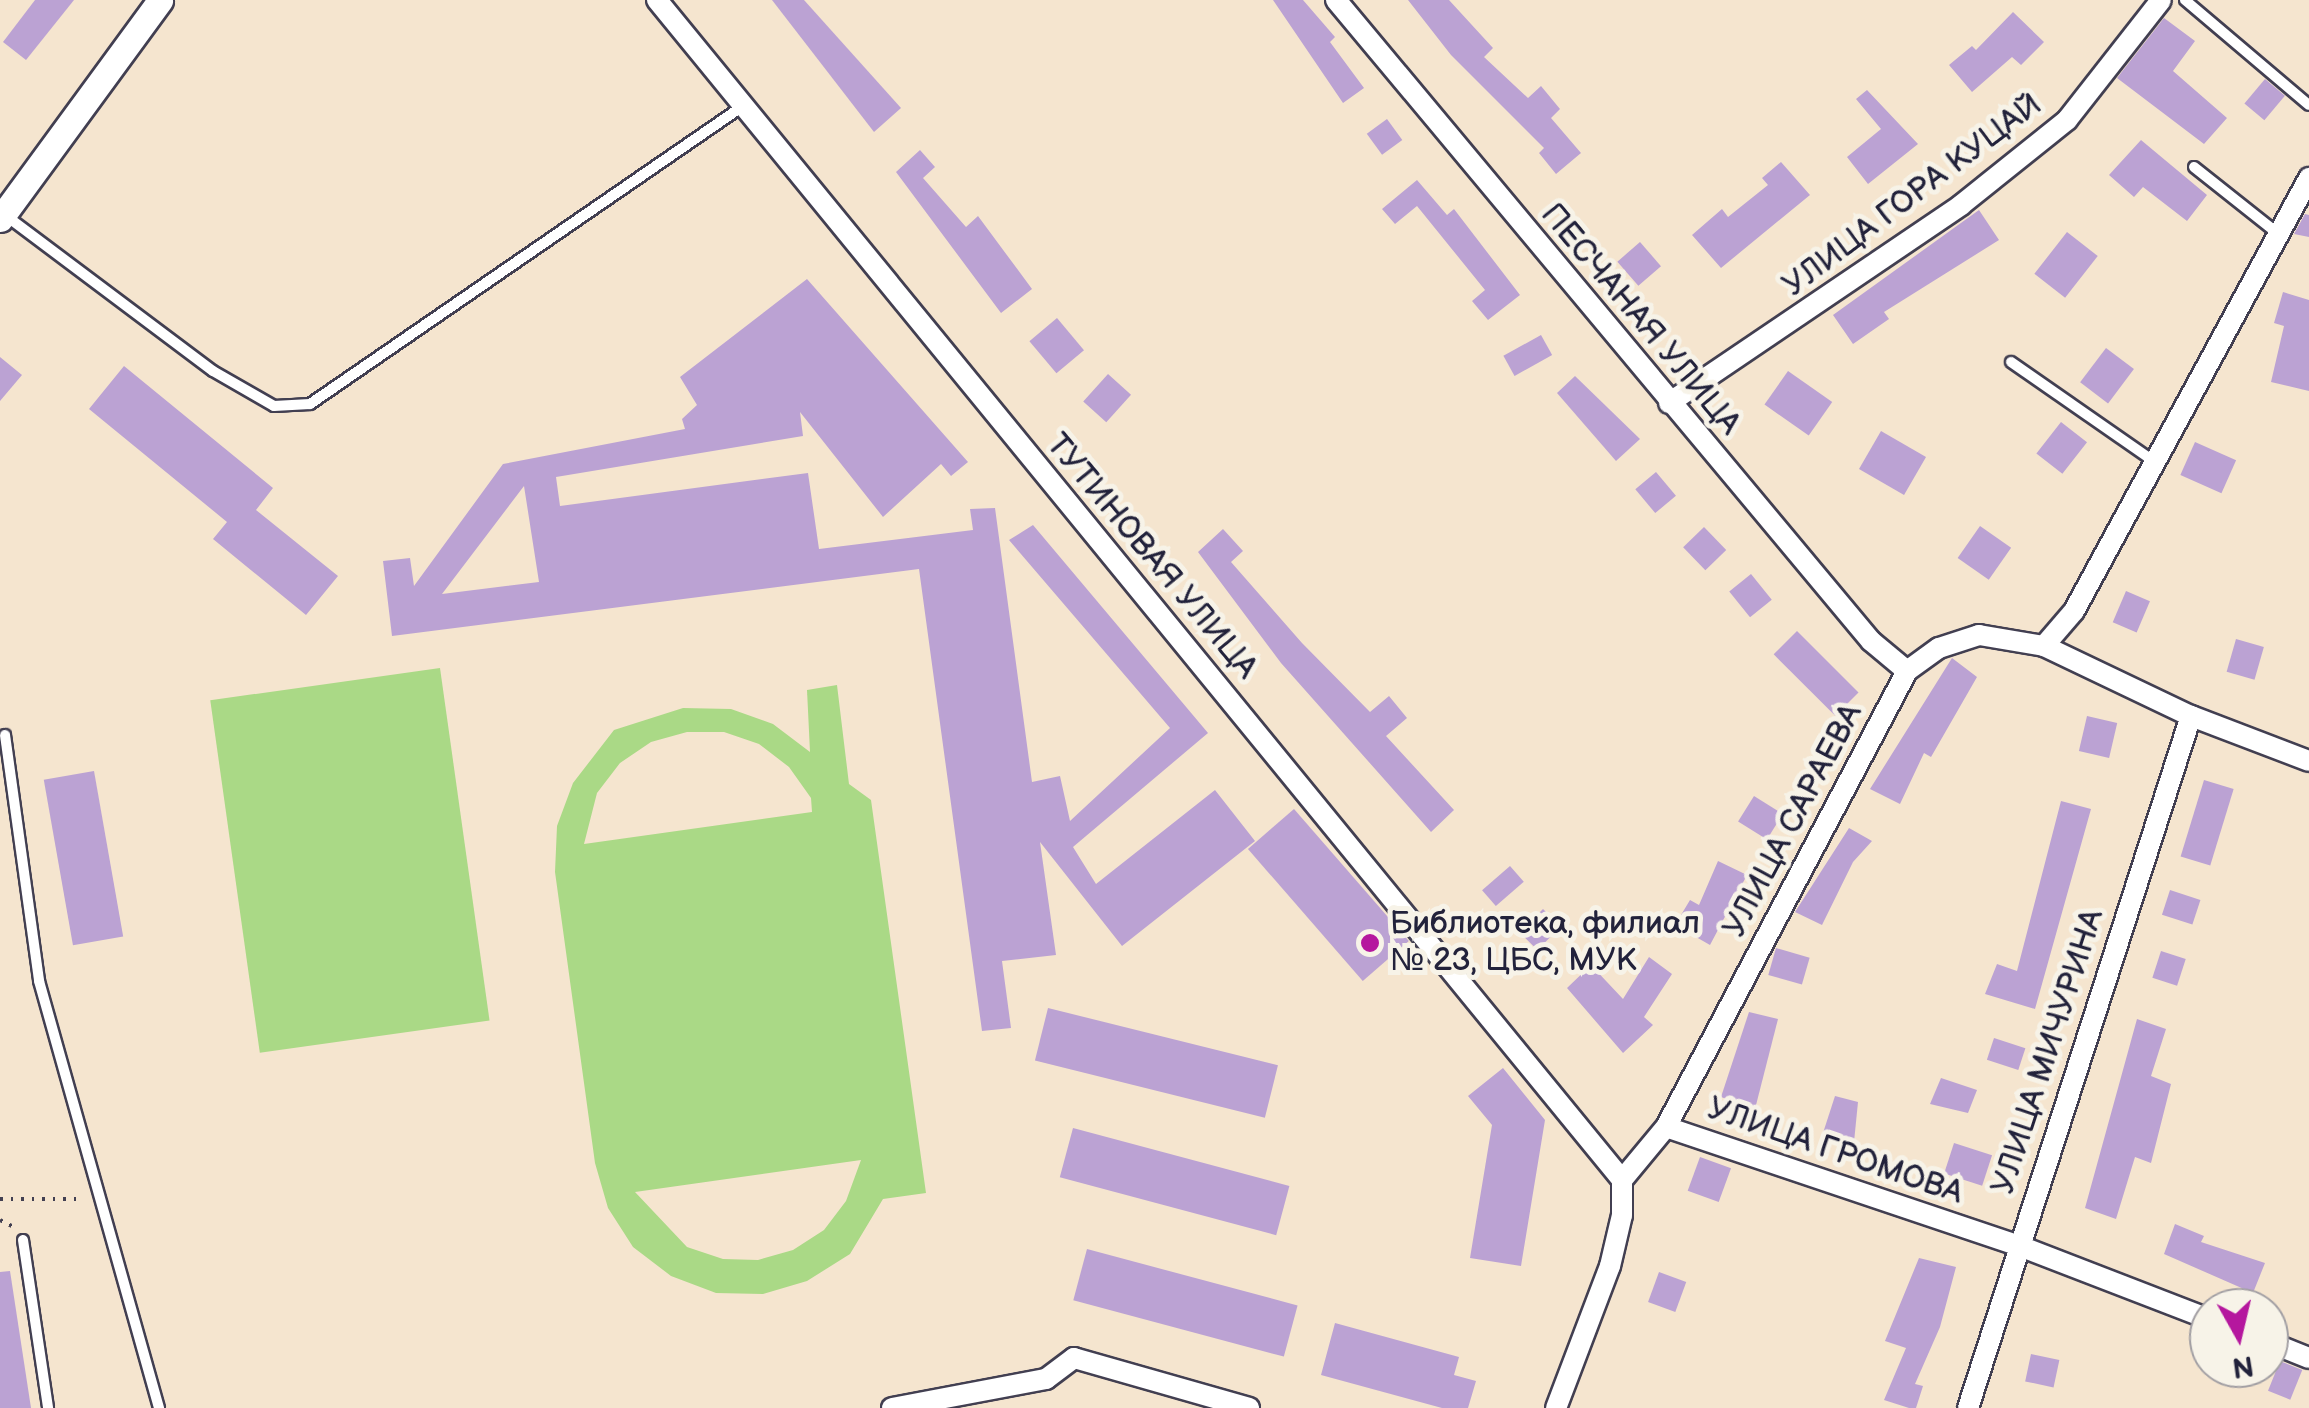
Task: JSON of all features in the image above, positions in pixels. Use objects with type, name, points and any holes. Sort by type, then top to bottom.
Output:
[{"type":"street","points":[[2,216],[160,0]]},
{"type":"street","name":"ТУТИНОВАЯ УЛИЦА","points":[[657,0],[740,108],[1622,1180]]},
{"type":"street","name":"ПЕСЧАНАЯ УЛИЦА","points":[[1336,0],[1871,641],[1907,671]]},
{"type":"street","name":"УЛИЦА ГОРА КУЦАЙ","points":[[1669,403],[1945,216],[2067,120],[2161,0]]},
{"type":"street","points":[[2044,646],[2074,611],[2152,460],[2309,178]]},
{"type":"street","points":[[1907,671],[1939,648],[1979,635],[2044,646],[2191,716],[2309,761]]},
{"type":"street","name":"УЛИЦА САРАЕВА","points":[[1622,1180],[1666,1127],[1907,671]]},
{"type":"street","name":"УЛИЦА МИЧУРИНА","points":[[1968,1408],[2017,1245],[2191,716]]},
{"type":"street","name":"УЛИЦА ГРОМОВА","points":[[1666,1127],[2017,1245],[2189,1311]]},
{"type":"street","points":[[1556,1408],[1610,1266],[1622,1215],[1622,1180]]},
{"type":"street","points":[[892,1408],[1046,1380],[1074,1358],[1248,1408]]},
{"type":"lane","points":[[2185,0],[2309,105]]},
{"type":"lane","points":[[2,216],[214,371],[274,406],[310,404],[740,108]]},
{"type":"lane","points":[[2194,166],[2276,232]]},
{"type":"lane","points":[[2012,362],[2152,460]]},
{"type":"lane","points":[[6,735],[39,981],[158,1408]]},
{"type":"lane","points":[[23,1240],[48,1408]]},
{"type":"path","points":[[0,1199],[98,1199]]},
{"type":"green space","points":[[440,668],[490,1021],[260,1053],[210,700]]},
{"type":"green space","points":[[837,685],[849,784],[871,800],[926,1193],[883,1199],[850,1254],[807,1281],[763,1294],[716,1293],[671,1276],[633,1247],[608,1208],[595,1163],[555,872],[557,826],[573,783],[614,730],[683,708],[731,709],[773,724],[810,752],[807,690]],"holes":[[[687,732],[724,732],[759,744],[789,767],[811,798],[812,812],[584,844],[597,793],[620,763],[651,742]],[[861,1160],[846,1201],[824,1230],[793,1250],[758,1260],[723,1259],[687,1247],[635,1192]]]},
{"type":"building","points":[[35,0],[74,0],[26,60],[3,42]]},
{"type":"building","points":[[772,0],[804,0],[901,108],[874,132]]},
{"type":"building","points":[[1273,0],[1303,0],[1335,37],[1330,42],[1364,88],[1343,103]]},
{"type":"building","points":[[1408,0],[1449,0],[1493,48],[1484,57],[1528,98],[1541,86],[1560,109],[1551,118],[1581,153],[1556,174],[1539,153],[1544,148],[1451,55]]},
{"type":"building","points":[[2013,12],[2044,42],[2021,65],[2012,57],[1972,92],[1949,65],[1972,46],[1976,50]]},
{"type":"building","points":[[2164,18],[2195,41],[2173,71],[2227,118],[2204,144],[2117,78]]},
{"type":"building","points":[[2265,79],[2285,96],[2264,120],[2244,104]]},
{"type":"building","points":[[1867,90],[1918,144],[1868,184],[1847,157],[1881,129],[1856,99]]},
{"type":"building","points":[[1387,119],[1402,140],[1382,155],[1367,134]]},
{"type":"building","points":[[2141,140],[2207,195],[2187,221],[2143,187],[2134,197],[2109,175]]},
{"type":"building","points":[[920,150],[935,167],[923,178],[966,227],[978,216],[1032,289],[1001,313],[896,172]]},
{"type":"building","points":[[1781,162],[1810,195],[1721,268],[1692,235],[1722,209],[1728,217],[1768,185],[1762,178]]},
{"type":"building","points":[[1417,180],[1447,215],[1454,209],[1520,295],[1488,320],[1472,301],[1485,290],[1417,206],[1395,224],[1382,209]]},
{"type":"building","points":[[1979,210],[1999,240],[1884,312],[1889,319],[1853,344],[1833,315]]},
{"type":"building","points":[[2305,214],[2309,215],[2309,237],[2294,234]]},
{"type":"building","points":[[2067,232],[2098,256],[2065,298],[2034,274]]},
{"type":"building","points":[[1640,242],[1661,266],[1638,286],[1617,262]]},
{"type":"building","points":[[807,279],[968,462],[951,476],[941,464],[883,517],[800,412],[803,436],[556,477],[560,506],[808,473],[819,549],[973,530],[970,509],[995,508],[1032,782],[1060,776],[1070,821],[1170,728],[1009,540],[1033,525],[1208,733],[1073,847],[1096,884],[1215,790],[1255,841],[1122,946],[1040,842],[1056,955],[1002,961],[1011,1028],[982,1031],[919,569],[392,636],[383,561],[410,558],[414,586],[503,464],[685,429],[682,419],[697,405],[680,377]],"holes":[[[524,486],[539,582],[442,594]]]},
{"type":"building","points":[[2283,292],[2309,300],[2309,391],[2271,382],[2284,326],[2274,323]]},
{"type":"building","points":[[1057,318],[1084,350],[1056,373],[1029,341]]},
{"type":"building","points":[[1541,335],[1552,355],[1515,376],[1503,356]]},
{"type":"building","points":[[2106,348],[2134,369],[2108,403],[2080,382]]},
{"type":"building","points":[[0,357],[22,375],[0,401]]},
{"type":"building","points":[[124,366],[273,488],[256,510],[338,576],[306,615],[213,539],[227,522],[89,409]]},
{"type":"building","points":[[1788,371],[1832,402],[1809,436],[1764,405]]},
{"type":"building","points":[[1108,374],[1131,395],[1106,422],[1083,401]]},
{"type":"building","points":[[1575,376],[1640,439],[1616,461],[1557,393]]},
{"type":"building","points":[[2061,422],[2087,442],[2062,474],[2036,454]]},
{"type":"building","points":[[1881,431],[1926,457],[1904,495],[1859,469]]},
{"type":"building","points":[[2195,442],[2236,460],[2221,493],[2180,475]]},
{"type":"building","points":[[1656,472],[1676,496],[1655,513],[1635,489]]},
{"type":"building","points":[[1980,526],[2011,548],[1989,580],[1958,558]]},
{"type":"building","points":[[1704,527],[1726,550],[1705,570],[1683,547]]},
{"type":"building","points":[[1223,529],[1243,551],[1231,562],[1302,643],[1370,712],[1389,696],[1407,718],[1386,736],[1454,810],[1431,832],[1281,663],[1198,552]]},
{"type":"building","points":[[1751,574],[1772,600],[1750,617],[1729,592]]},
{"type":"building","points":[[2126,591],[2150,601],[2137,632],[2113,622]]},
{"type":"building","points":[[1797,631],[1859,693],[1835,716],[1774,654]]},
{"type":"building","points":[[2236,639],[2264,647],[2255,680],[2227,672]]},
{"type":"building","points":[[1952,658],[1977,677],[1931,757],[1924,753],[1900,804],[1870,789]]},
{"type":"building","points":[[2087,716],[2117,723],[2109,758],[2079,751]]},
{"type":"building","points":[[94,771],[123,936],[73,945],[44,780]]},
{"type":"building","points":[[2204,780],[2234,789],[2210,866],[2181,857]]},
{"type":"building","points":[[1754,796],[1783,814],[1767,839],[1738,821]]},
{"type":"building","points":[[2061,801],[2091,809],[2035,1009],[1985,994],[1997,964],[2017,971]]},
{"type":"building","points":[[1294,809],[1409,941],[1363,981],[1248,849]]},
{"type":"building","points":[[1849,828],[1872,841],[1853,862],[1822,925],[1795,912]]},
{"type":"building","points":[[1718,861],[1747,875],[1710,945],[1675,925],[1690,900],[1699,905]]},
{"type":"building","points":[[1510,866],[1524,882],[1496,906],[1482,890]]},
{"type":"building","points":[[2170,890],[2200,900],[2192,925],[2162,915]]},
{"type":"building","points":[[1543,909],[1561,927],[1537,950],[1520,932]]},
{"type":"building","points":[[1776,948],[1810,958],[1802,985],[1768,975]]},
{"type":"building","points":[[2161,951],[2186,959],[2177,986],[2152,978]]},
{"type":"building","points":[[1649,957],[1672,974],[1644,1017],[1653,1025],[1623,1053],[1567,988],[1591,965],[1623,999]]},
{"type":"building","points":[[1048,1008],[1278,1065],[1265,1118],[1035,1060]]},
{"type":"building","points":[[1749,1012],[1778,1019],[1755,1109],[1721,1097]]},
{"type":"building","points":[[2137,1019],[2166,1029],[2151,1076],[2171,1084],[2151,1163],[2135,1157],[2116,1219],[2085,1208]]},
{"type":"building","points":[[1994,1038],[2025,1048],[2018,1070],[1987,1060]]},
{"type":"building","points":[[1503,1068],[1545,1120],[1521,1266],[1470,1258],[1492,1125],[1468,1096]]},
{"type":"building","points":[[1941,1078],[1977,1090],[1968,1113],[1930,1104]]},
{"type":"building","points":[[1835,1096],[1858,1102],[1854,1142],[1823,1133]]},
{"type":"building","points":[[1073,1128],[1289,1186],[1276,1235],[1060,1177]]},
{"type":"building","points":[[1954,1143],[1992,1155],[1982,1186],[1944,1173]]},
{"type":"building","points":[[1700,1157],[1731,1168],[1719,1202],[1688,1191]]},
{"type":"building","points":[[2175,1224],[2204,1236],[2201,1242],[2265,1263],[2255,1288],[2242,1288],[2164,1254]]},
{"type":"building","points":[[1087,1249],[1298,1305],[1284,1357],[1073,1300]]},
{"type":"building","points":[[1919,1258],[1956,1267],[1940,1327],[1915,1384],[1923,1386],[1916,1408],[1909,1408],[1884,1400],[1906,1348],[1885,1341]]},
{"type":"building","points":[[10,1271],[31,1408],[0,1408],[0,1272]]},
{"type":"building","points":[[1659,1272],[1686,1282],[1675,1312],[1648,1302]]},
{"type":"building","points":[[1335,1323],[1459,1357],[1454,1375],[1476,1381],[1468,1408],[1442,1408],[1321,1375]]},
{"type":"building","points":[[2031,1354],[2059,1360],[2054,1387],[2025,1381]]},
{"type":"building","points":[[2289,1365],[2302,1370],[2290,1400],[2268,1391],[2289,1388]]},
{"type":"place","name":"Библиотека, филиал № 23, ЦБС, МУК","points":[[1370,943]]}]
